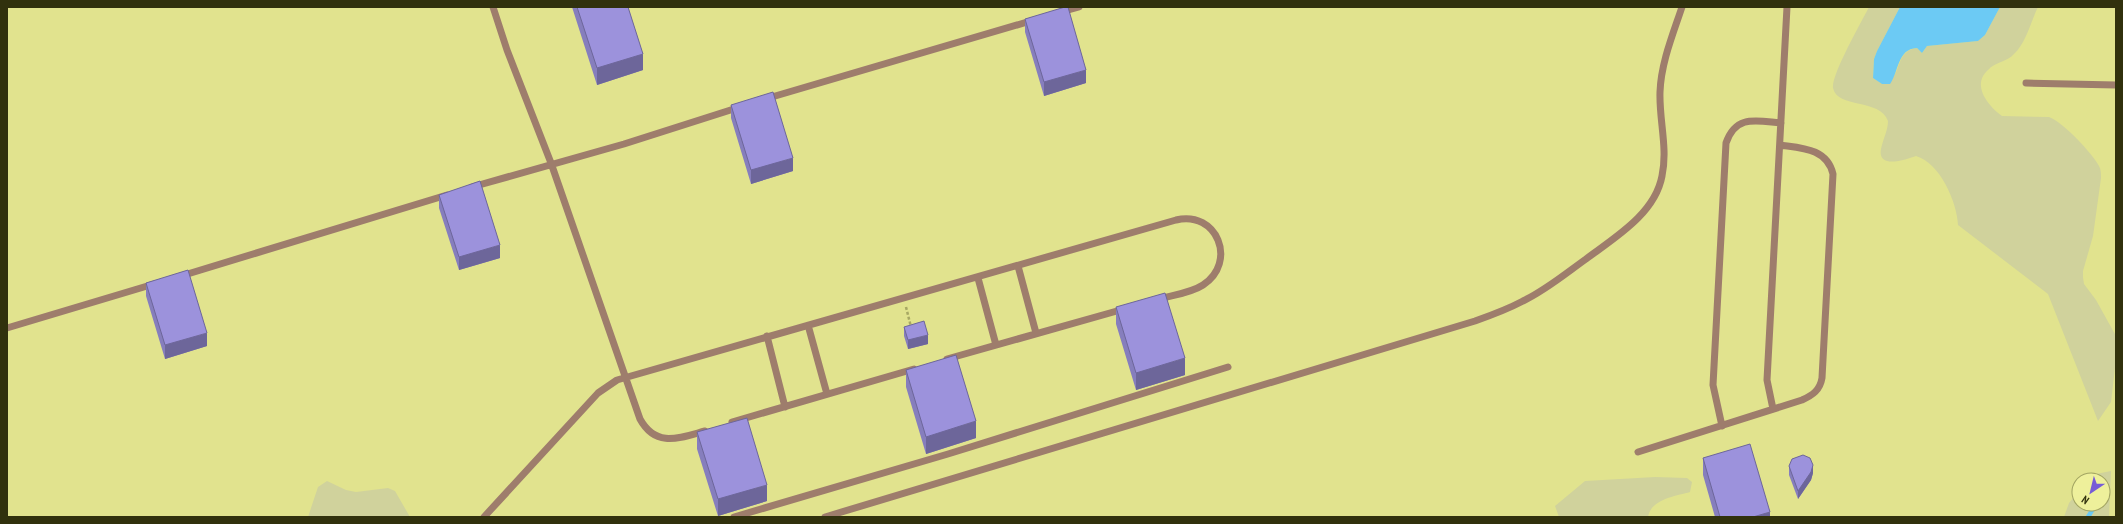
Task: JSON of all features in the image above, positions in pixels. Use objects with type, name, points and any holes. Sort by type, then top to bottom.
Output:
[{"type":"lane","points":[[493,7],[551,163],[640,419],[653,434],[664,438],[675,439],[711,429]]},
{"type":"lane","points":[[1056,14],[1079,7]]},
{"type":"lane","points":[[824,517],[1475,321],[1501,312],[1535,295],[1622,231],[1642,213],[1656,193],[1663,166],[1664,143],[1660,99],[1661,81],[1667,53],[1682,7]]},
{"type":"lane","points":[[1773,409],[1767,380],[1787,7]]},
{"type":"lane","points":[[755,102],[1041,18]]},
{"type":"lane","points":[[2026,84],[2116,85]]},
{"type":"lane","points":[[461,191],[551,163],[624,144],[748,104]]},
{"type":"lane","points":[[1722,426],[1713,385],[1726,143],[1735,127],[1746,121],[1781,123]]},
{"type":"lane","points":[[1638,452],[1807,398],[1815,393],[1821,382],[1833,179],[1830,165],[1820,154],[1810,150],[1780,145]]},
{"type":"lane","points":[[176,277],[453,193]]},
{"type":"lane","points":[[484,517],[603,388],[612,382],[767,336],[978,278],[1181,218],[1190,218],[1204,224],[1216,234],[1221,247],[1220,261],[1214,274],[1199,287],[1148,302]]},
{"type":"lane","points":[[1018,266],[1036,333]]},
{"type":"lane","points":[[978,278],[996,345]]},
{"type":"lane","points":[[7,328],[161,282]]},
{"type":"lane","points":[[937,362],[1133,306]]},
{"type":"lane","points":[[808,325],[826,394]]},
{"type":"lane","points":[[767,336],[785,407]]},
{"type":"lane","points":[[726,424],[922,366]]},
{"type":"lane","points":[[734,517],[948,454],[1228,367]]},
{"type":"path","points":[[904,298],[913,334]]},
{"type":"green space","points":[[1869,7],[1900,7],[1874,59],[1873,78],[1882,84],[1893,77],[1906,52],[1917,48],[1922,53],[1927,46],[1978,41],[1985,35],[2000,7],[2038,7],[2022,44],[2011,57],[1994,65],[1988,70],[1983,76],[1981,89],[1987,101],[2002,116],[2049,117],[2055,120],[2084,146],[2100,169],[2101,178],[2093,236],[2083,271],[2083,277],[2084,284],[2096,300],[2116,336],[2116,359],[2111,402],[2098,421],[2048,294],[1958,225],[1951,195],[1946,184],[1933,166],[1916,156],[1894,162],[1884,159],[1881,155],[1881,149],[1888,121],[1884,114],[1877,109],[1850,102],[1836,95],[1833,88],[1837,72]]},
{"type":"green space","points":[[1655,477],[1687,478],[1692,482],[1690,492],[1659,502],[1650,511],[1648,517],[1559,517],[1555,506],[1585,481]]},
{"type":"green space","points":[[327,481],[346,490],[356,492],[388,488],[395,491],[410,517],[308,517],[318,487]]},
{"type":"green space","points":[[2071,501],[2071,512],[2109,512],[2109,517],[2064,517]]},
{"type":"water","points":[[1900,7],[2000,7],[1985,35],[1978,41],[1927,46],[1922,53],[1917,48],[1910,49],[1899,62],[1890,84],[1882,84],[1873,78],[1874,59]]},
{"type":"building","points":[[577,7],[628,7],[643,54],[597,68]]},
{"type":"building","points":[[1068,7],[1086,70],[1044,82],[1025,19]]},
{"type":"building","points":[[773,92],[793,158],[751,170],[731,105]]},
{"type":"building","points":[[480,181],[500,245],[459,257],[439,195]]},
{"type":"building","points":[[188,270],[207,333],[165,345],[146,283]]},
{"type":"building","points":[[1165,293],[1185,358],[1136,373],[1116,307]]},
{"type":"building","points":[[924,321],[928,335],[908,340],[904,327]]},
{"type":"building","points":[[956,355],[976,421],[926,437],[906,370]]},
{"type":"building","points":[[747,418],[767,485],[718,499],[697,432]]},
{"type":"building","points":[[1750,444],[1770,512],[1753,517],[1720,517],[1703,458]]},
{"type":"building","points":[[1803,455],[1810,458],[1813,465],[1811,472],[1798,491],[1789,466],[1792,459]]},
{"type":"waterway","points":[[2088,517],[2091,512]]}]
